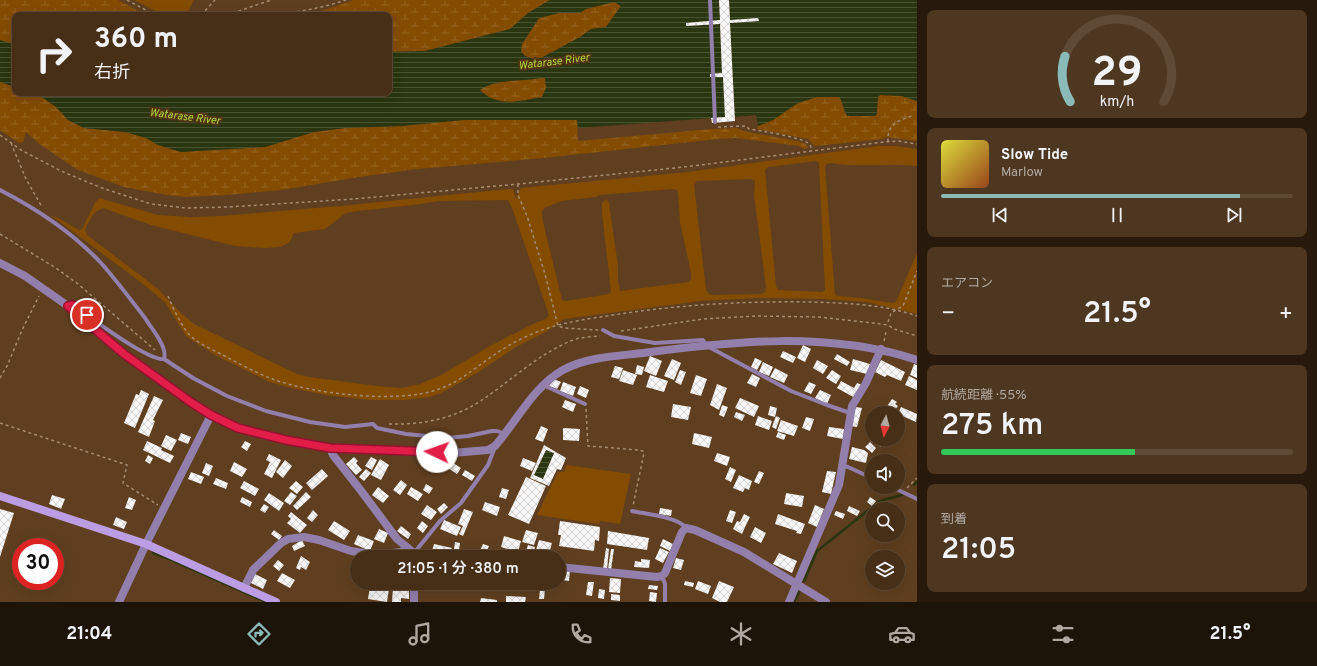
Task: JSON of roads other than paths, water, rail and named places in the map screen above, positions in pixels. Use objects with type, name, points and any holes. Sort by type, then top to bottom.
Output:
[{"type":"street","points":[[0,263],[25,276],[68,306],[124,354],[211,415],[238,428],[286,440],[330,448],[452,453],[488,450],[495,446],[543,385],[554,376],[565,369],[583,363],[620,356],[707,346],[784,340],[883,345],[917,360]]},
{"type":"street","points":[[789,602],[838,485],[852,406],[866,383],[883,345]]},
{"type":"street","points":[[119,602],[146,544],[211,415]]},
{"type":"street","points":[[330,448],[332,455],[397,539],[409,550]]},
{"type":"street","points":[[0,496],[146,544],[276,602]]},
{"type":"street","points":[[566,568],[662,576],[665,573],[682,532],[686,528],[695,530],[744,552],[826,602]]},
{"type":"street","points":[[244,588],[253,570],[276,548],[288,539],[304,537],[320,540],[350,552]]},
{"type":"street","points":[[414,590],[414,602]]},
{"type":"lane","points":[[710,0],[715,122]]},
{"type":"lane","points":[[0,190],[34,209],[51,221],[83,246],[101,263],[157,335],[164,352],[164,359]]},
{"type":"lane","points":[[68,306],[73,305],[121,339],[150,355],[164,359],[193,378],[227,396],[266,411],[310,422],[345,426],[373,424],[377,428],[428,437],[447,438],[468,436],[492,431],[505,434]]},
{"type":"lane","points":[[603,330],[614,336],[655,343],[703,340],[707,346],[791,390],[850,413]]},
{"type":"lane","points":[[543,385],[585,404]]},
{"type":"lane","points":[[415,550],[440,521],[461,503],[488,465],[495,446]]},
{"type":"lane","points":[[842,466],[865,475]]},
{"type":"lane","points":[[905,493],[917,499]]},
{"type":"lane","points":[[632,511],[677,520],[686,528]]},
{"type":"lane","points":[[662,576],[665,584],[665,602]]},
{"type":"water","name":"Watarase River","points":[[550,0],[719,0],[720,20],[686,23],[686,26],[720,24],[722,73],[710,74],[710,77],[723,77],[725,117],[578,128],[577,120],[463,120],[401,126],[345,128],[314,132],[265,147],[181,152],[158,145],[146,138],[125,132],[84,128],[68,120],[56,107],[40,96],[154,96],[161,98],[176,96],[392,96],[392,52],[425,51],[510,29],[528,13]],"holes":[[[614,2],[621,6],[606,27],[591,29],[580,37],[541,58],[534,59],[525,56],[521,51],[522,44],[539,18],[559,13],[580,13],[586,9]],[[545,78],[546,88],[542,97],[509,102],[494,99],[487,96],[480,90],[487,86],[501,82]]]},
{"type":"water","points":[[729,0],[917,0],[917,101],[902,96],[880,95],[878,97],[877,114],[875,116],[847,116],[839,97],[817,97],[798,103],[773,120],[758,126],[756,115],[735,117],[730,23],[759,21],[758,18],[730,20]]},
{"type":"water","points":[[0,40],[12,44],[12,86],[0,82]]},
{"type":"water","points":[[546,450],[554,453],[543,479],[534,475]]},
{"type":"waterway","points":[[914,485],[917,482]]},
{"type":"waterway","points":[[804,581],[817,551],[880,501],[902,495]]},
{"type":"waterway","points":[[153,553],[266,602]]},
{"type":"waterway","points":[[794,602],[799,592]]}]
